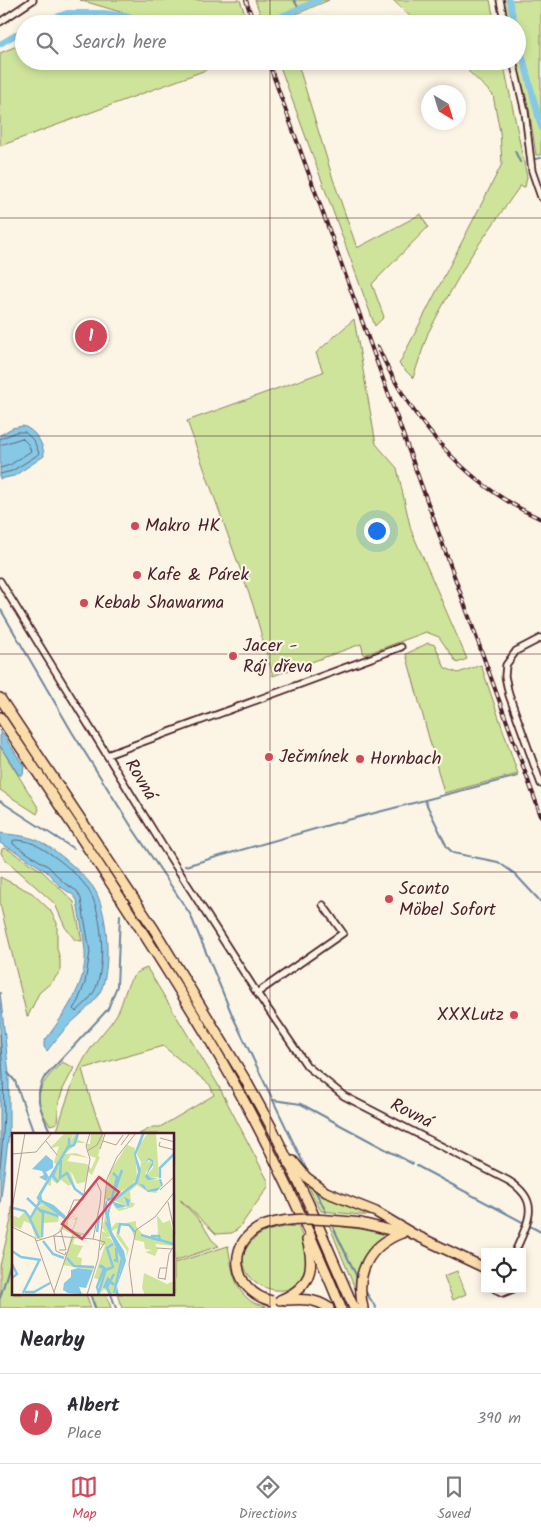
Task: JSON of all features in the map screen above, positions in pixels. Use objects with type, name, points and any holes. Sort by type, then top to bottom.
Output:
[{"type":"main road","points":[[0,698],[154,929],[274,1132],[296,1165],[315,1185],[334,1196],[376,1212],[412,1234],[481,1266]]},
{"type":"main road","points":[[0,716],[108,878],[206,1034],[254,1119],[323,1264],[341,1308]]},
{"type":"main road","points":[[274,1132],[334,1259],[354,1308]]},
{"type":"main road","points":[[276,1301],[295,1293],[303,1286],[310,1269],[309,1247],[296,1206]]},
{"type":"main road","points":[[329,1308],[315,1300],[276,1301],[258,1297],[252,1293],[246,1287],[240,1275],[237,1260],[238,1252],[244,1240],[250,1234],[266,1225],[291,1220],[361,1223],[412,1234]]},
{"type":"main road","points":[[362,1308],[360,1285],[368,1260],[379,1246],[402,1233]]},
{"type":"street","points":[[0,22],[33,0]]},
{"type":"street","points":[[500,0],[503,15]]},
{"type":"street","points":[[516,70],[525,112],[532,171],[541,197]]},
{"type":"street","name":"Rovná","points":[[0,581],[164,848],[257,993],[308,1066],[344,1096],[522,1188],[533,1202],[533,1212],[518,1248]]},
{"type":"street","points":[[541,638],[516,651],[509,659],[506,668],[507,685],[541,784]]},
{"type":"street","points":[[107,755],[401,648]]},
{"type":"street","points":[[257,993],[343,933],[324,905]]},
{"type":"green space","points":[[80,0],[240,0],[245,15],[131,15]]},
{"type":"green space","points":[[255,0],[329,0],[294,15],[261,15]]},
{"type":"green space","points":[[393,0],[490,0],[493,15],[409,15]]},
{"type":"green space","points":[[500,0],[541,0],[541,155],[536,155],[529,109],[518,70],[526,70],[526,15],[504,15]]},
{"type":"green space","points":[[15,47],[15,70],[206,70],[0,146],[0,53]]},
{"type":"green space","points":[[281,70],[300,70],[333,179],[357,248],[421,214],[428,227],[372,284],[384,317],[375,326]]},
{"type":"green space","points":[[467,70],[505,70],[527,177],[525,187],[520,186],[472,254],[428,333],[413,378],[399,364],[502,164],[500,132],[493,95]]},
{"type":"green space","points":[[354,319],[376,444],[397,468],[411,530],[467,659],[457,663],[439,637],[426,632],[364,655],[361,644],[273,676],[253,605],[187,421],[323,372],[316,353]]},
{"type":"green space","points":[[428,643],[435,645],[445,668],[458,673],[481,665],[518,774],[444,793],[406,654]]},
{"type":"green space","points":[[0,746],[39,809],[37,814],[0,790]]},
{"type":"green space","points":[[6,848],[42,871],[74,902],[82,941],[75,940],[65,927],[55,904],[4,858],[1,853],[2,849]]},
{"type":"green space","points":[[0,877],[32,893],[50,910],[57,923],[57,948],[60,971],[53,981],[39,993],[28,1016],[0,904]]},
{"type":"green space","points":[[147,968],[217,1083],[268,1181],[268,1187],[239,1228],[232,1233],[216,1234],[180,1200],[201,1222],[212,1240],[219,1246],[175,1261],[175,1133],[141,1133],[153,1127],[160,1127],[214,1095],[210,1085],[163,1046],[82,1069],[103,1133],[56,1133],[70,1090],[85,1057],[117,1014],[130,981],[140,971]]},
{"type":"green space","points":[[62,1062],[74,1068],[59,1101],[57,1123],[50,1125],[40,1106],[40,1090],[48,1077]]},
{"type":"green space","points":[[305,1180],[332,1199],[371,1211],[382,1217],[321,1211]]},
{"type":"green space","points":[[12,1208],[12,1296],[87,1296],[91,1308],[0,1308],[0,1266]]},
{"type":"green space","points":[[329,1225],[390,1233],[373,1246],[363,1259],[358,1275],[358,1296]]},
{"type":"green space","points":[[298,1226],[306,1247],[308,1262],[307,1269],[300,1283],[288,1289],[275,1290],[262,1286],[252,1279],[245,1269],[243,1257],[248,1245],[269,1230]]},
{"type":"green space","points":[[228,1246],[232,1270],[242,1292],[254,1303],[269,1308],[122,1308],[118,1296],[175,1296],[175,1263]]},
{"type":"green space","points":[[457,1271],[466,1294],[453,1300],[444,1276]]},
{"type":"green space","points":[[107,1296],[111,1308],[96,1308],[92,1297]]},
{"type":"water","points":[[23,426],[38,438],[44,451],[44,456],[14,476],[0,479],[0,435],[12,428]]},
{"type":"water","points":[[0,730],[24,766],[23,775],[19,775],[0,746]]},
{"type":"water","points":[[0,833],[21,836],[41,842],[74,867],[93,887],[105,922],[107,951],[102,988],[92,1003],[66,1028],[47,1051],[44,1047],[44,1042],[72,1000],[78,988],[85,964],[85,951],[77,900],[46,871],[0,843]]},
{"type":"water","points":[[0,992],[9,1074],[9,1133],[0,1205]]},
{"type":"waterway","points":[[294,0],[299,9]]},
{"type":"waterway","points":[[285,15],[319,0]]},
{"type":"waterway","points":[[509,0],[513,15]]},
{"type":"waterway","points":[[61,15],[67,13],[118,15]]},
{"type":"waterway","points":[[0,44],[15,35]]},
{"type":"waterway","points":[[526,69],[541,127]]},
{"type":"waterway","points":[[515,151],[520,162]]},
{"type":"waterway","points":[[535,159],[541,158]]},
{"type":"waterway","points":[[1,610],[72,732],[133,829],[190,914],[233,1017],[307,1171]]},
{"type":"waterway","points":[[185,866],[336,823],[518,776]]},
{"type":"waterway","points":[[0,801],[74,849]]},
{"type":"waterway","points":[[425,801],[447,847],[453,853],[498,862],[515,874],[541,902]]},
{"type":"waterway","points":[[51,1133],[40,1106],[39,1093],[41,1086],[44,1078],[108,1009],[117,986],[120,915]]},
{"type":"waterway","points":[[8,1073],[15,1081],[34,1133]]},
{"type":"waterway","points":[[273,1100],[301,1104],[413,1164]]},
{"type":"waterway","points":[[417,1166],[541,1232]]},
{"type":"waterway","points":[[314,1188],[326,1212]]},
{"type":"waterway","points":[[333,1227],[357,1277]]},
{"type":"waterway","points":[[0,1298],[12,1258]]},
{"type":"waterway","points":[[364,1289],[376,1308]]},
{"type":"waterway","points":[[91,1296],[95,1308]]},
{"type":"waterway","points":[[112,1296],[116,1308]]},
{"type":"railway","points":[[246,0],[251,15]]},
{"type":"railway","points":[[271,70],[541,816]]},
{"type":"railway","points":[[378,347],[391,374],[407,400],[424,425],[444,448],[465,469],[489,488],[514,505],[541,519]]},
{"type":"place","name":"Albert","points":[[91,336]]},
{"type":"place","name":"Makro HK","points":[[135,526]]},
{"type":"place","name":"Kafe & Párek","points":[[137,575]]},
{"type":"place","name":"Kebab Shawarma","points":[[84,603]]},
{"type":"place","name":"Jacer - Ráj dřeva","points":[[233,656]]},
{"type":"place","name":"Ječmínek","points":[[269,757]]},
{"type":"place","name":"Hornbach","points":[[360,759]]},
{"type":"place","name":"Sconto Möbel Sofort","points":[[389,899]]},
{"type":"place","name":"XXXLutz","points":[[514,1015]]}]
